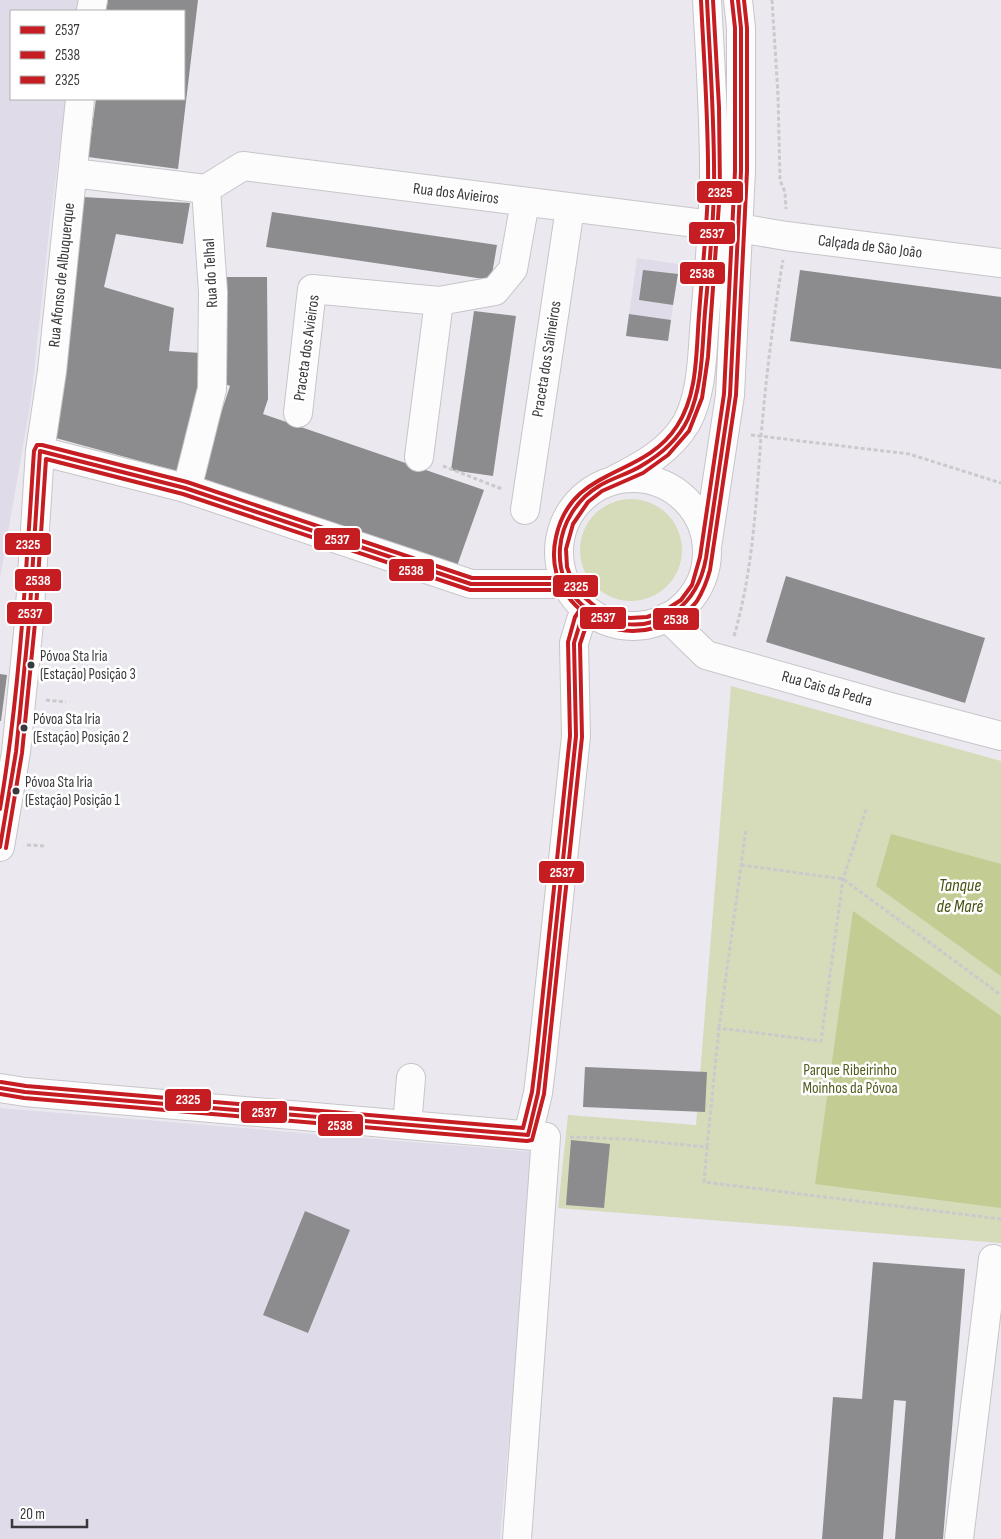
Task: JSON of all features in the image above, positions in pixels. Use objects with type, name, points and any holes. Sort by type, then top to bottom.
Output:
[{"type":"street","points":[[706,0],[714,171],[712,225],[700,372],[695,401],[686,422],[674,440],[661,453],[644,464],[599,486],[586,495],[575,506],[567,519],[561,535],[559,551],[561,568],[566,584],[575,598],[587,610],[617,624],[634,626],[651,624],[681,608],[693,595],[701,580],[706,564],[730,395],[741,171],[741,28],[738,0]]},
{"type":"street","name":"Rua Afonso de Albuquerque","points":[[0,847],[16,752],[29,623],[40,451],[52,371],[80,100]]},
{"type":"street","name":"Rua dos Avieiros","points":[[206,189],[243,166],[712,225]]},
{"type":"street","points":[[72,173],[206,189]]},
{"type":"street","name":"Rua do Telhal","points":[[185,488],[188,485],[212,388],[213,292],[206,189]]},
{"type":"street","name":"Praceta dos Avieiros","points":[[298,413],[312,288],[439,301],[495,291],[513,269],[525,202]]},
{"type":"street","name":"Praceta dos Salineiros","points":[[525,504],[570,208]]},
{"type":"street","name":"Calçada de São João","points":[[738,228],[786,236],[1001,263]]},
{"type":"street","points":[[419,457],[439,301]]},
{"type":"street","points":[[40,451],[185,488],[471,584],[566,584]]},
{"type":"street","points":[[614,480],[629,478],[645,479],[660,483],[674,490],[687,501],[697,515],[704,530],[707,547]]},
{"type":"street","points":[[517,1539],[538,1093],[576,736],[574,643],[581,620],[587,610]]},
{"type":"street","name":"Rua Cais da Pedra","points":[[667,617],[706,654],[1000,731]]},
{"type":"street","points":[[407,1125],[411,1078]]},
{"type":"street","points":[[0,1088],[25,1092],[537,1136]]},
{"type":"street","points":[[959,1539],[993,1259]]},
{"type":"path","points":[[725,659],[735,634],[756,517],[761,436],[771,333],[786,236],[785,192],[780,180],[778,95],[772,0]]},
{"type":"path","points":[[750,444],[751,434],[909,454],[1001,483]]},
{"type":"path","points":[[419,457],[525,504]]},
{"type":"path","points":[[719,1028],[821,1041],[843,879],[868,807]]},
{"type":"path","points":[[746,829],[719,1028],[704,1182],[1001,1219]]},
{"type":"path","points":[[741,865],[843,879],[1001,995]]},
{"type":"path","points":[[537,1136],[625,1139],[707,1147]]},
{"type":"shaded area","points":[[0,0],[79,0],[78,10],[10,10],[10,100],[66,100],[50,223],[31,400],[0,579]]},
{"type":"shaded area","points":[[637,258],[679,264],[668,341],[626,336]]},
{"type":"shaded area","points":[[0,1108],[534,1152],[500,1539],[0,1539]]},
{"type":"green space","points":[[631,499],[651,502],[660,507],[674,521],[679,530],[682,550],[679,570],[674,579],[660,593],[651,598],[631,601],[611,598],[602,593],[588,579],[583,570],[580,550],[583,530],[588,521],[602,507],[611,502]]},
{"type":"green space","name":"Parque Ribeirinho Moinhos da Póvoa","points":[[731,686],[1001,761],[1001,1243],[558,1208],[568,1115],[696,1125]]},
{"type":"water","name":"Tanque de Maré","points":[[891,834],[1001,864],[1001,976],[876,886]]},
{"type":"water","name":"Tanque de Maré","points":[[853,911],[1001,1016],[1001,1208],[815,1184]]},
{"type":"building","points":[[108,0],[198,0],[178,169],[88,157],[96,100],[185,100],[185,10],[106,10]]},
{"type":"building","points":[[83,197],[190,203],[183,244],[116,234],[104,287],[174,308],[169,351],[201,353],[196,414],[180,472],[52,437]]},
{"type":"building","points":[[272,212],[497,245],[491,280],[266,247]]},
{"type":"building","points":[[643,270],[678,274],[673,305],[639,300]]},
{"type":"building","points":[[800,270],[1001,297],[1001,369],[790,341]]},
{"type":"building","points":[[224,277],[267,277],[268,399],[263,414],[484,490],[457,566],[199,479],[230,386],[223,383]]},
{"type":"building","points":[[474,311],[516,316],[493,476],[451,470]]},
{"type":"building","points":[[629,314],[671,320],[668,341],[626,336]]},
{"type":"building","points":[[786,576],[985,638],[965,703],[766,642]]},
{"type":"building","points":[[0,674],[7,675],[1,721],[0,721]]},
{"type":"building","points":[[585,1067],[707,1072],[705,1112],[583,1107]]},
{"type":"building","points":[[571,1140],[610,1144],[604,1208],[566,1205]]},
{"type":"building","points":[[305,1211],[350,1230],[308,1333],[263,1315]]},
{"type":"building","points":[[873,1262],[965,1269],[943,1539],[895,1539],[906,1401],[894,1400],[883,1539],[822,1539],[833,1397],[862,1399]]},
{"type":"transit line","name":"2538","points":[[701,0],[707,117],[708,187],[695,372],[689,400],[677,426],[663,443],[646,456],[609,475],[576,497],[564,514],[556,537],[554,552],[558,578],[571,601],[592,618],[605,625],[629,631],[655,628],[667,624],[689,610],[697,601],[705,586],[710,570],[736,395],[747,171],[747,28],[744,0]]},
{"type":"transit line","name":"2537","points":[[707,0],[713,118],[714,190],[712,235],[697,393],[684,427],[668,446],[641,466],[591,491],[572,512],[561,539],[560,548],[564,578],[578,601],[599,616],[624,624],[650,623],[675,612],[694,590],[706,558],[730,395],[741,171],[741,28],[738,0]]},
{"type":"transit line","name":"2325","points":[[713,0],[719,107],[720,190],[708,357],[702,398],[689,431],[668,455],[643,473],[602,491],[588,502],[573,524],[566,549],[567,567],[573,583],[584,597],[597,608],[613,615],[630,618],[647,617],[664,611],[681,600],[692,585],[700,557],[724,394],[735,171],[735,28],[732,1]]},
{"type":"transit line","name":"2325","points":[[0,809],[13,720],[25,586],[34,451],[37,445],[187,482],[472,578],[566,578]]},
{"type":"transit line","name":"2537","points":[[0,847],[16,752],[29,623],[40,451],[185,488],[471,584],[566,584]]},
{"type":"transit line","name":"2538","points":[[6,848],[22,753],[35,623],[46,459],[183,494],[470,590],[566,590]]},
{"type":"transit line","name":"2325","points":[[1,1082],[26,1086],[523,1128],[532,1092],[536,1059],[570,736],[568,642],[575,617],[582,607]]},
{"type":"transit line","name":"2537","points":[[0,1088],[25,1092],[528,1135],[538,1093],[542,1060],[576,736],[574,643],[581,620],[587,610]]},
{"type":"transit line","name":"2538","points":[[0,1094],[24,1098],[532,1140],[544,1094],[582,737],[580,644],[592,613]]},
{"type":"place","name":"Póvoa Sta Iria (Estação) Posição 3","points":[[31,665]]},
{"type":"place","name":"Póvoa Sta Iria (Estação) Posição 2","points":[[24,728]]},
{"type":"place","name":"Póvoa Sta Iria (Estação) Posição 1","points":[[16,791]]}]
